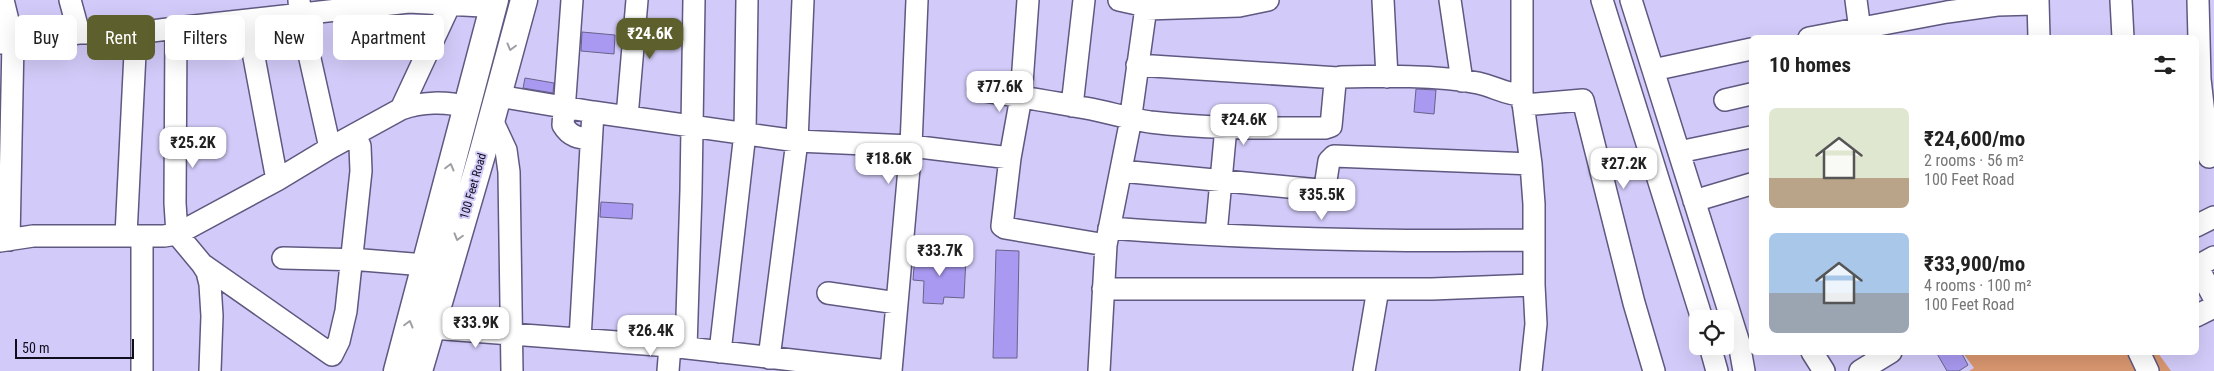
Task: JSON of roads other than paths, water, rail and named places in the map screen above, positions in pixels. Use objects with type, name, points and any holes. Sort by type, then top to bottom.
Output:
[{"type":"main road","name":"100 Feet Road","points":[[419,371],[495,108],[524,0]]},
{"type":"main road","points":[[397,371],[494,5]]},
{"type":"street","points":[[4,0],[6,42],[4,240],[33,236],[177,234],[277,180],[401,109],[426,103],[466,107]]},
{"type":"street","points":[[70,0],[79,33]]},
{"type":"street","points":[[572,0],[563,125],[567,132],[574,136],[591,139]]},
{"type":"street","points":[[627,117],[637,0]]},
{"type":"street","points":[[668,371],[678,347],[693,126],[694,0]]},
{"type":"street","points":[[720,352],[745,132],[747,0]]},
{"type":"street","points":[[777,363],[797,141],[803,0]]},
{"type":"street","points":[[432,328],[678,347],[720,352],[741,363],[777,363],[889,371],[911,146],[917,0]]},
{"type":"street","points":[[1028,0],[1021,97],[1010,158],[1003,227],[1107,237],[1216,234],[1408,242],[1534,240]]},
{"type":"street","points":[[1072,106],[1084,0]]},
{"type":"street","points":[[1119,0],[1147,5],[1239,3],[1268,0]]},
{"type":"street","points":[[1383,0],[1387,77]]},
{"type":"street","points":[[1450,0],[1471,82]]},
{"type":"street","points":[[1522,0],[1522,100],[1531,164],[1534,240],[1536,324],[1531,371]]},
{"type":"street","points":[[1602,0],[1699,310]]},
{"type":"street","points":[[1631,0],[1694,201],[1745,341],[1744,371]]},
{"type":"street","points":[[1856,0],[1860,33]]},
{"type":"street","points":[[2121,0],[2123,35]]},
{"type":"street","points":[[2198,0],[2199,35]]},
{"type":"street","points":[[277,180],[252,13],[299,7],[373,3],[409,2],[494,5]]},
{"type":"street","points":[[1840,35],[1860,33],[1972,8],[2038,2],[2039,35]]},
{"type":"street","points":[[401,109],[450,4]]},
{"type":"street","points":[[1099,371],[1107,237],[1130,119],[1147,5]]},
{"type":"street","points":[[299,7],[330,148]]},
{"type":"street","points":[[6,42],[87,33]]},
{"type":"street","points":[[2199,40],[2206,158]]},
{"type":"street","points":[[1653,70],[1749,49]]},
{"type":"street","points":[[136,60],[134,235],[144,302],[142,371]]},
{"type":"street","points":[[176,60],[175,204],[177,234],[202,264],[207,272],[210,284],[212,302],[210,371]]},
{"type":"street","points":[[1137,65],[1338,78],[1387,77],[1471,82],[1501,89],[1522,100],[1583,100],[1653,371]]},
{"type":"street","points":[[978,90],[1072,106],[1130,119],[1226,127],[1329,128],[1332,123],[1338,78]]},
{"type":"street","points":[[1725,100],[1749,94]]},
{"type":"street","points":[[512,371],[509,172],[506,150],[495,108],[563,107],[797,141],[911,146],[1010,158]]},
{"type":"street","points":[[580,338],[593,112]]},
{"type":"street","points":[[1216,234],[1226,127]]},
{"type":"street","points":[[202,264],[332,355],[339,341],[346,311],[362,157],[355,135]]},
{"type":"street","points":[[1679,152],[1749,136]]},
{"type":"street","points":[[1121,171],[1319,190],[1326,184],[1329,161],[1334,156],[1531,164]]},
{"type":"street","points":[[1694,201],[1749,185]]},
{"type":"street","points":[[2199,224],[2214,217]]},
{"type":"street","points":[[283,258],[424,265]]},
{"type":"street","points":[[2201,264],[2214,298]]},
{"type":"street","points":[[1103,289],[1378,289],[1534,286]]},
{"type":"street","points":[[1364,371],[1378,289]]},
{"type":"street","points":[[828,294],[897,303]]},
{"type":"street","points":[[2199,314],[2214,307]]},
{"type":"street","points":[[1713,355],[1717,371]]},
{"type":"street","points":[[1814,355],[1824,371]]},
{"type":"street","points":[[1860,371],[1886,355]]},
{"type":"street","points":[[2140,355],[2148,371]]}]
